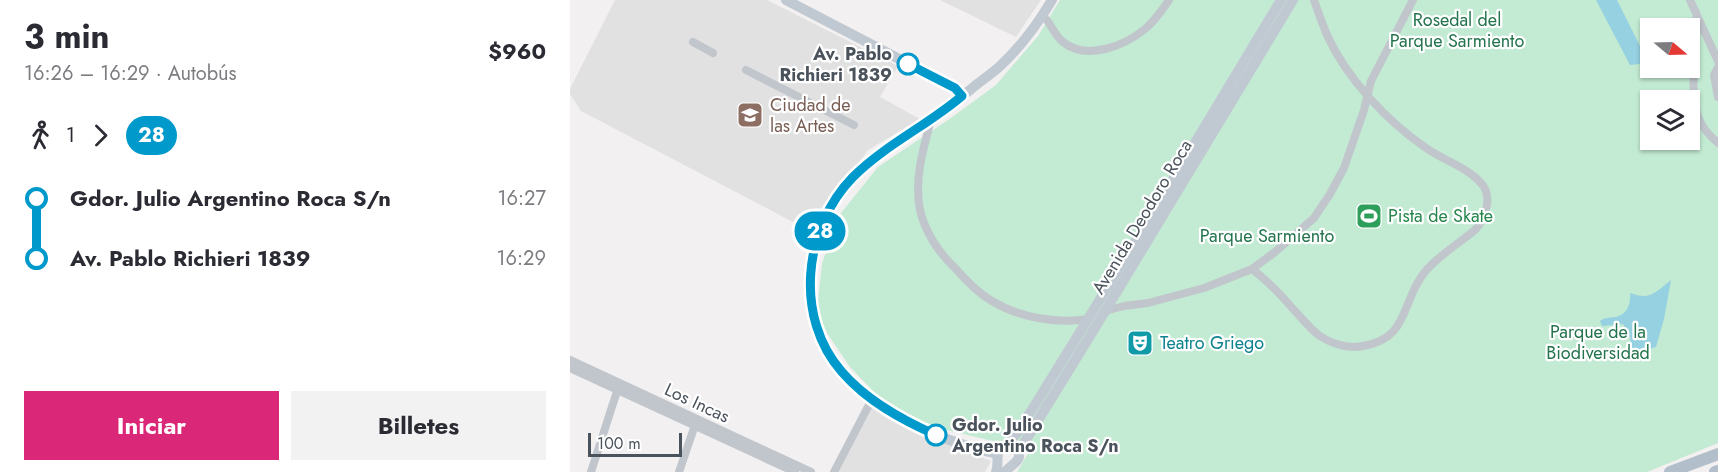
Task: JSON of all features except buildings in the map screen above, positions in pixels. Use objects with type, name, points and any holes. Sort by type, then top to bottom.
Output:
[{"type":"main road","points":[[786,0],[955,88],[962,96]]},
{"type":"main road","points":[[796,0],[952,82],[972,88]]},
{"type":"main road","points":[[996,472],[998,456],[936,435],[906,421],[872,399],[841,371],[821,338],[816,321],[811,294],[813,252],[821,226],[853,177],[999,67],[1018,48],[1043,16],[1052,0]]},
{"type":"main road","name":"Avenida Deodoro Roca","points":[[1281,0],[1089,319],[1018,432],[1007,444],[1000,447],[998,456],[1009,468],[1017,461],[1019,451],[1293,0]]},
{"type":"main road","points":[[1007,444],[1013,445],[1019,451]]},
{"type":"main road","points":[[1670,472],[1718,454]]},
{"type":"street","points":[[1043,16],[1062,42],[1076,49],[1093,51],[1119,44],[1137,34],[1156,17],[1169,0]]},
{"type":"street","points":[[1252,269],[1270,283],[1321,337],[1346,346],[1366,346],[1384,340],[1397,328],[1424,273],[1481,223],[1486,209],[1486,191],[1481,183],[1472,175],[1432,153],[1416,141],[1390,120],[1367,95],[1328,36],[1314,0]]},
{"type":"street","points":[[931,120],[920,169],[919,201],[928,231],[950,264],[982,294],[1002,306],[1028,315],[1055,320],[1089,319],[1105,311],[1148,303],[1204,288],[1252,269],[1314,218],[1344,168],[1362,117],[1371,81],[1413,0]]},
{"type":"street","points":[[1690,0],[1718,61]]},
{"type":"street","points":[[1696,12],[1695,103],[1704,128],[1718,143]]},
{"type":"street","points":[[693,42],[713,53]]},
{"type":"street","points":[[1718,67],[1714,75],[1718,97]]},
{"type":"street","points":[[746,70],[854,125]]},
{"type":"street","name":"Los Incas","points":[[570,360],[618,387]]},
{"type":"street","name":"Los Incas","points":[[570,368],[696,423],[795,472]]},
{"type":"street","points":[[591,472],[618,387]]},
{"type":"street","points":[[834,472],[872,399]]},
{"type":"street","points":[[679,472],[696,423]]},
{"type":"street","name":"Los Incas","points":[[696,423],[811,472]]},
{"type":"shaded area","name":"Ciudad de las Artes","points":[[615,0],[767,0],[898,66],[880,97],[920,119],[868,150],[830,203],[814,233],[581,111],[570,94],[570,89]]},
{"type":"shaded area","points":[[940,0],[1041,0],[1016,37]]},
{"type":"shaded area","points":[[870,404],[915,431],[991,461],[985,472],[836,472]]},
{"type":"green space","name":"Parque Sarmiento","points":[[1060,0],[1718,0],[1718,443],[1647,472],[1017,472],[1030,450],[922,424],[877,395],[850,367],[827,333],[817,309],[822,264],[837,218],[878,167],[996,85],[1038,36]]},
{"type":"water","points":[[1596,0],[1617,0],[1640,46],[1640,64],[1630,65]]},
{"type":"water","points":[[1671,280],[1656,347],[1640,352],[1631,347],[1630,337],[1623,324],[1602,326],[1600,321],[1623,314],[1629,305],[1630,293],[1648,296]]},
{"type":"bus line","name":"28","points":[[908,64],[955,88],[962,96],[864,168],[845,187],[821,226],[817,238],[813,252],[811,294],[817,328],[841,371],[872,399],[915,426],[936,435]]},
{"type":"place","name":"Av. Pablo Richieri 1839","points":[[908,64]]},
{"type":"place","name":"Ciudad de las Artes","points":[[750,115]]},
{"type":"place","name":"Pista de Skate","points":[[1369,216]]},
{"type":"place","name":"Teatro Griego","points":[[1140,343]]},
{"type":"place","name":"Gdor. Julio Argentino Roca S/n","points":[[936,435]]},
{"type":"park label","name":"Rosedal del Parque Sarmiento","points":[[1457,30]]},
{"type":"park label","name":"Parque de la Biodiversidad","points":[[1598,342]]}]
